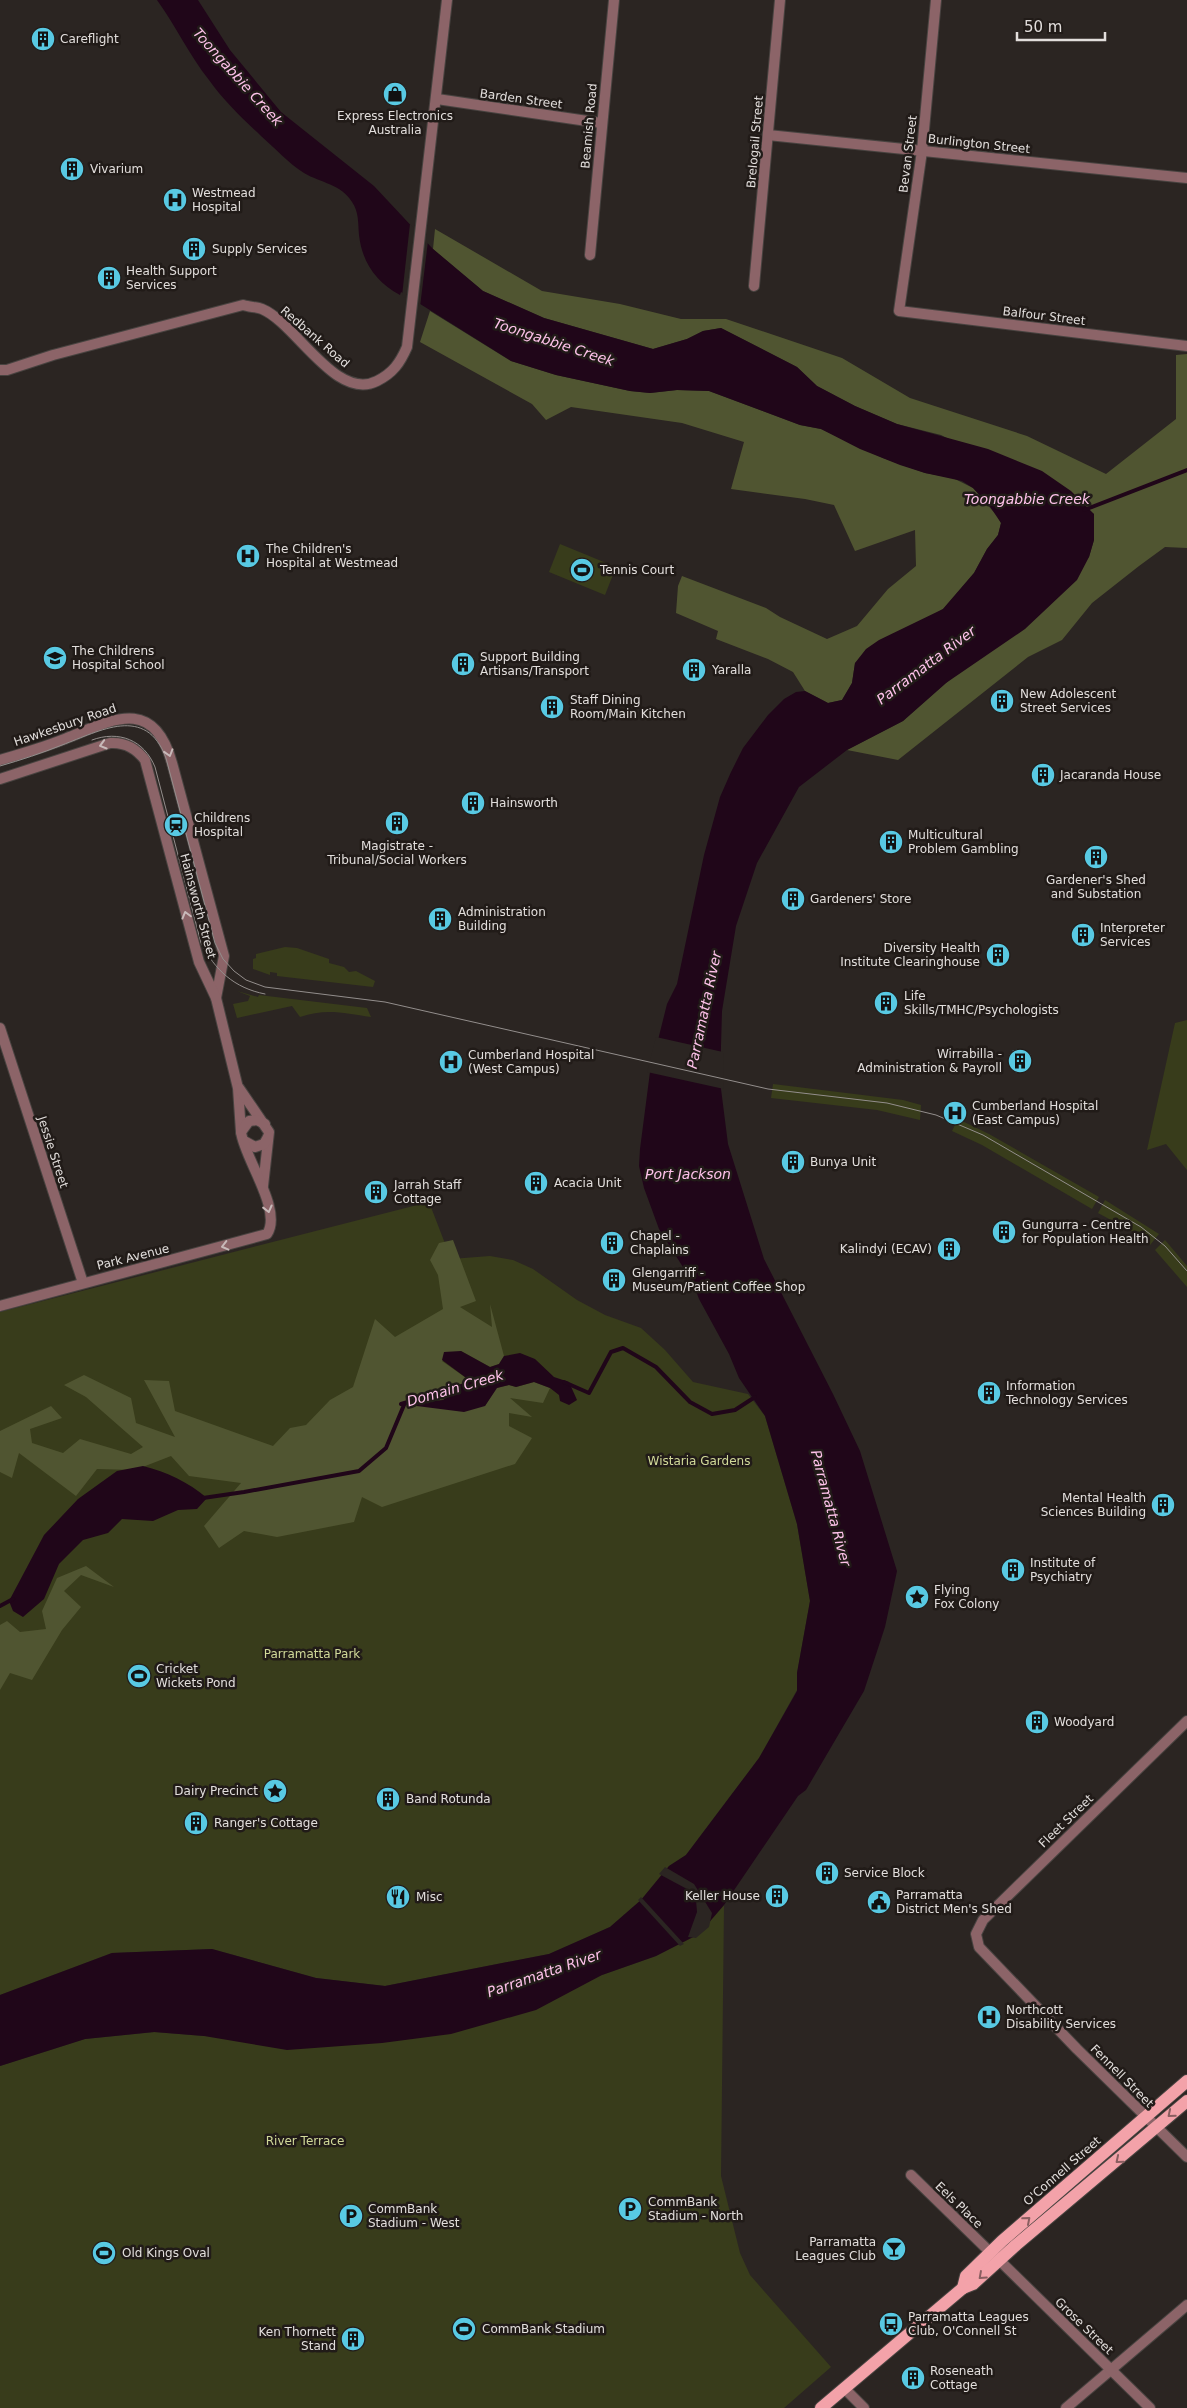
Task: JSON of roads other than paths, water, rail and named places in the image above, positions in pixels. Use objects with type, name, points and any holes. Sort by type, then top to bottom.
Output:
[{"type":"main road","name":"O'Connell Street","points":[[821,2408],[963,2288],[973,2284],[995,2256],[1145,2117],[1187,2081]]},
{"type":"main road","name":"O'Connell Street","points":[[995,2256],[1187,2101]]},
{"type":"street","name":"Redbank Road","points":[[0,370],[7,370],[53,355],[243,306],[263,310],[280,322],[338,376],[357,384],[373,383],[385,377],[399,364],[407,347],[447,0]]},
{"type":"street","name":"Beamish Road","points":[[590,255],[614,0]]},
{"type":"street","name":"Brelogail Street","points":[[754,286],[780,0]]},
{"type":"street","name":"Bevan Street","points":[[899,311],[922,151],[936,0]]},
{"type":"street","name":"Barden Street","points":[[437,99],[601,123]]},
{"type":"street","name":"Burlington Street","points":[[768,135],[1187,178]]},
{"type":"street","name":"Balfour Street","points":[[899,311],[1187,346]]},
{"type":"street","name":"Hawkesbury Road","points":[[0,760],[47,746],[110,721],[121,718],[138,718]]},
{"type":"street","name":"Hainsworth Street","points":[[138,718],[160,733],[166,742],[172,762],[224,956],[216,998]]},
{"type":"street","name":"Hainsworth Street","points":[[0,779],[110,743],[132,748],[145,760],[199,962],[216,998],[238,1088],[242,1137],[263,1187],[271,1220],[269,1230]]},
{"type":"street","name":"Jessie Street","points":[[0,1028],[83,1283]]},
{"type":"street","name":"Hainsworth Street","points":[[238,1088],[265,1124]]},
{"type":"street","points":[[257,1120],[265,1124],[268,1137],[264,1144],[255,1147],[242,1137],[248,1121],[257,1120]]},
{"type":"street","name":"Hainsworth Street","points":[[263,1187],[268,1137]]},
{"type":"street","name":"Park Avenue","points":[[0,1306],[261,1237],[269,1230]]},
{"type":"street","name":"Fleet Street","points":[[978,1947],[976,1934],[983,1920],[1187,1721]]},
{"type":"street","name":"Fennell Street","points":[[978,1947],[1145,2117],[1187,2157]]},
{"type":"street","name":"Eels Place","points":[[911,2175],[995,2256]]},
{"type":"street","name":"Grose Street","points":[[995,2256],[1150,2408]]},
{"type":"street","points":[[1066,2408],[1187,2305]]},
{"type":"street","points":[[844,2388],[864,2408]]},
{"type":"water","name":"Port Jackson","points":[[157,0],[198,0],[230,50],[281,112],[374,186],[433,249],[483,291],[544,318],[653,349],[687,339],[703,331],[721,328],[797,367],[817,386],[855,406],[897,424],[988,449],[1042,471],[1071,491],[1094,514],[1094,540],[1089,557],[1077,580],[1025,629],[946,683],[903,721],[847,750],[799,787],[757,863],[736,926],[722,1011],[720,1081],[728,1144],[764,1259],[860,1451],[897,1571],[885,1627],[864,1691],[806,1790],[798,1796],[724,1905],[699,1934],[656,1956],[602,1975],[536,2010],[451,2034],[382,2043],[287,2050],[204,2036],[154,2032],[85,2039],[0,2066],[0,1995],[112,1953],[212,1949],[316,1978],[385,1986],[549,1954],[610,1927],[641,1900],[669,1866],[686,1855],[759,1758],[797,1691],[797,1673],[810,1601],[797,1524],[765,1416],[739,1378],[729,1354],[699,1299],[693,1283],[659,1229],[644,1188],[639,1166],[650,1072],[667,1004],[677,984],[704,855],[720,797],[743,748],[768,715],[784,699],[796,692],[805,691],[828,703],[842,700],[852,683],[855,663],[866,649],[879,640],[943,609],[974,573],[987,549],[998,535],[1001,523],[989,505],[973,488],[962,481],[900,465],[860,449],[821,429],[800,425],[709,391],[677,390],[650,393],[630,391],[556,375],[511,361],[401,292],[400,295],[391,290],[377,277],[363,254],[358,218],[352,202],[342,191],[298,169],[254,130],[220,95],[189,51]]},
{"type":"water","points":[[461,1351],[490,1367],[499,1364],[504,1356],[520,1353],[535,1359],[554,1377],[569,1382],[577,1400],[569,1405],[560,1401],[559,1395],[550,1388],[534,1382],[516,1387],[509,1385],[497,1388],[485,1406],[464,1412],[401,1404],[443,1400],[469,1380],[442,1360],[444,1352]]},
{"type":"water","points":[[143,1466],[177,1478],[207,1498],[197,1509],[178,1510],[153,1521],[122,1519],[108,1533],[83,1540],[59,1564],[44,1599],[23,1617],[13,1611],[9,1601],[44,1535],[78,1499],[117,1471]]},
{"type":"waterway","name":"Toongabbie Creek","points":[[1084,510],[1187,470]]},
{"type":"waterway","name":"Domain Creek","points":[[564,1382],[589,1393],[611,1352],[623,1348],[656,1367],[690,1402],[712,1414],[735,1410],[755,1397]]},
{"type":"waterway","name":"Domain Creek","points":[[203,1498],[359,1471],[386,1448],[404,1405],[401,1404],[465,1385]]},
{"type":"waterway","name":"Domain Creek","points":[[0,1606],[13,1599]]},
{"type":"tram line","points":[[0,766],[39,754],[106,729],[134,726],[147,731],[157,741],[166,758],[215,943],[223,959],[246,980],[265,987],[385,1002],[768,1089],[887,1103],[936,1115],[983,1135],[1141,1227],[1165,1246],[1187,1271]]},
{"type":"tram line","points":[[92,740],[102,737],[121,737],[137,744],[150,758],[155,767],[201,943],[213,962],[227,976],[244,987],[265,994]]},
{"type":"place","name":"Careflight","points":[[43,39]]},
{"type":"place","name":"Express Electronics Australia","points":[[395,94]]},
{"type":"place","name":"Vivarium","points":[[72,169]]},
{"type":"place","name":"Westmead Hospital","points":[[175,200]]},
{"type":"place","name":"Supply Services","points":[[194,249]]},
{"type":"place","name":"Health Support Services","points":[[109,278]]},
{"type":"place","name":"The Children's Hospital at Westmead","points":[[248,556]]},
{"type":"place","name":"Tennis Court","points":[[582,570]]},
{"type":"place","name":"The Childrens Hospital School","points":[[55,658]]},
{"type":"place","name":"Support Building Artisans/Transport","points":[[463,664]]},
{"type":"place","name":"Yaralla","points":[[694,670]]},
{"type":"place","name":"New Adolescent Street Services","points":[[1002,701]]},
{"type":"place","name":"Staff Dining Room/Main Kitchen","points":[[552,707]]},
{"type":"place","name":"Jacaranda House","points":[[1043,775]]},
{"type":"place","name":"Hainsworth","points":[[473,803]]},
{"type":"place","name":"Magistrate - Tribunal/Social Workers","points":[[397,823]]},
{"type":"place","name":"Childrens Hospital","points":[[176,825]]},
{"type":"place","name":"Multicultural Problem Gambling","points":[[891,842]]},
{"type":"place","name":"Gardener's Shed and Substation","points":[[1096,857]]},
{"type":"place","name":"Gardeners' Store","points":[[793,899]]},
{"type":"place","name":"Administration Building","points":[[440,919]]},
{"type":"place","name":"Interpreter Services","points":[[1083,935]]},
{"type":"place","name":"Diversity Health Institute Clearinghouse","points":[[998,955]]},
{"type":"place","name":"Life Skills/TMHC/Psychologists","points":[[886,1003]]},
{"type":"place","name":"Wirrabilla - Administration & Payroll","points":[[1020,1061]]},
{"type":"place","name":"Cumberland Hospital (West Campus)","points":[[451,1062]]},
{"type":"place","name":"Cumberland Hospital (East Campus)","points":[[955,1113]]},
{"type":"place","name":"Bunya Unit","points":[[793,1162]]},
{"type":"place","name":"Acacia Unit","points":[[536,1183]]},
{"type":"place","name":"Jarrah Staff Cottage","points":[[376,1192]]},
{"type":"place","name":"Gungurra - Centre for Population Health","points":[[1004,1232]]},
{"type":"place","name":"Chapel - Chaplains","points":[[612,1243]]},
{"type":"place","name":"Kalindyi (ECAV)","points":[[949,1249]]},
{"type":"place","name":"Glengarriff - Museum/Patient Coffee Shop","points":[[614,1280]]},
{"type":"place","name":"Information Technology Services","points":[[989,1393]]},
{"type":"place","name":"Mental Health Sciences Building","points":[[1163,1505]]},
{"type":"place","name":"Institute of Psychiatry","points":[[1013,1570]]},
{"type":"place","name":"Flying Fox Colony","points":[[917,1597]]},
{"type":"place","name":"Cricket Wickets Pond","points":[[139,1676]]},
{"type":"place","name":"Woodyard","points":[[1037,1722]]},
{"type":"place","name":"Dairy Precinct","points":[[275,1791]]},
{"type":"place","name":"Band Rotunda","points":[[388,1799]]},
{"type":"place","name":"Ranger's Cottage","points":[[196,1823]]},
{"type":"place","name":"Service Block","points":[[827,1873]]},
{"type":"place","name":"Keller House","points":[[777,1896]]},
{"type":"place","name":"Misc","points":[[398,1897]]},
{"type":"place","name":"Parramatta District Men's Shed","points":[[879,1902]]},
{"type":"place","name":"Northcott Disability Services","points":[[989,2017]]},
{"type":"place","name":"CommBank Stadium - North","points":[[630,2209]]},
{"type":"place","name":"CommBank Stadium - West","points":[[351,2216]]},
{"type":"place","name":"Parramatta Leagues Club","points":[[894,2249]]},
{"type":"place","name":"Old Kings Oval","points":[[104,2253]]},
{"type":"place","name":"Parramatta Leagues Club, O'Connell St","points":[[891,2324]]},
{"type":"place","name":"CommBank Stadium","points":[[464,2329]]},
{"type":"place","name":"Ken Thornett Stand","points":[[353,2339]]},
{"type":"place","name":"Roseneath Cottage","points":[[913,2378]]},
{"type":"water label","name":"Parramatta River","points":[[926,665]]},
{"type":"water label","name":"Parramatta River","points":[[704,1010]]},
{"type":"water label","name":"Parramatta River","points":[[831,1508]]},
{"type":"water label","name":"Parramatta River","points":[[544,1973]]},
{"type":"park label","name":"Wistaria Gardens","points":[[699,1461]]},
{"type":"park label","name":"Parramatta Park","points":[[312,1654]]},
{"type":"park label","name":"River Terrace","points":[[305,2141]]}]
